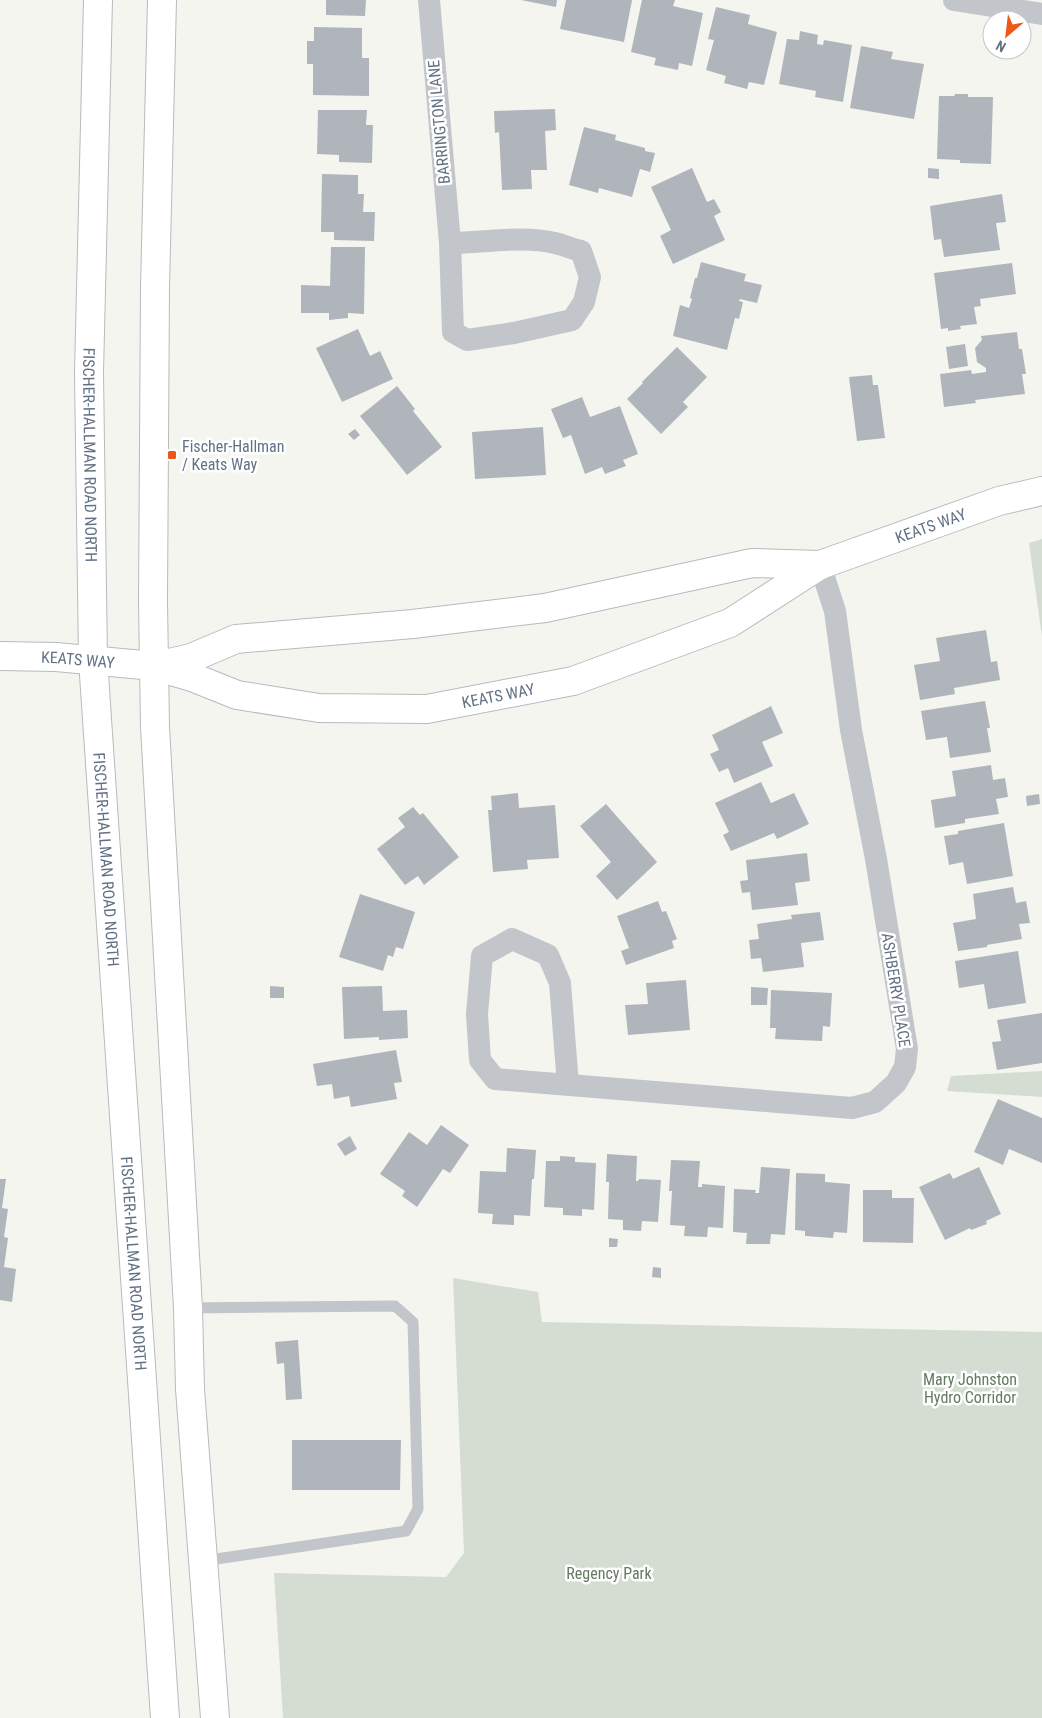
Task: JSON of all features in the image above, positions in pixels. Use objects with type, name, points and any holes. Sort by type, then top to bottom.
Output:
[{"type":"main road","name":"FISCHER-HALLMAN ROAD NORTH","points":[[98,0],[89,373],[93,660],[165,1718]]},
{"type":"main road","points":[[162,0],[155,287],[155,727],[188,1308],[190,1390],[215,1718]]},
{"type":"main road","name":"KEATS WAY","points":[[0,656],[56,657],[154,666],[237,695],[319,708],[427,709],[573,681],[730,623],[820,565],[999,501],[1042,491]]},
{"type":"main road","name":"KEATS WAY","points":[[154,666],[191,658],[236,639],[413,624],[545,608],[752,563],[820,565]]},
{"type":"street","name":"BARRINGTON LANE","points":[[428,0],[450,243],[452,332],[467,340],[514,333],[572,320],[584,302],[590,276],[581,251],[554,243],[513,239],[477,243],[450,243]]},
{"type":"street","points":[[954,0],[1042,14]]},
{"type":"street","name":"ASHBERRY PLACE","points":[[568,1085],[560,983],[548,955],[512,939],[482,956],[477,1014],[480,1060],[494,1078],[568,1085],[852,1108],[875,1102],[896,1083],[905,1067],[907,1049],[876,859],[851,730],[835,611],[820,565]]},
{"type":"lane","points":[[188,1308],[394,1306],[414,1322],[418,1509],[406,1531],[203,1561]]},
{"type":"green space","points":[[1042,539],[1042,637],[1029,543]]},
{"type":"green space","points":[[1042,1071],[1042,1097],[947,1091],[951,1076]]},
{"type":"green space","name":"Regency Park","points":[[453,1278],[538,1292],[542,1322],[1042,1332],[1042,1718],[283,1718],[274,1573],[446,1577],[464,1553]]},
{"type":"building","points":[[326,0],[366,0],[365,16],[326,15]]},
{"type":"building","points":[[521,0],[557,0],[556,7]]},
{"type":"building","points":[[566,0],[632,0],[624,42],[560,29]]},
{"type":"building","points":[[642,0],[675,0],[673,6],[703,13],[692,66],[679,63],[678,70],[654,65],[656,58],[631,52]]},
{"type":"building","points":[[716,7],[750,15],[748,24],[777,32],[764,85],[749,82],[747,89],[724,83],[726,76],[706,70],[714,40],[708,39]]},
{"type":"building","points":[[314,27],[362,28],[362,58],[369,58],[369,96],[313,95],[313,64],[307,64],[307,41],[314,41]]},
{"type":"building","points":[[800,31],[818,35],[817,44],[823,45],[824,40],[852,45],[843,102],[815,97],[816,91],[779,84],[787,39],[799,40]]},
{"type":"building","points":[[861,46],[893,52],[891,59],[924,64],[914,119],[850,108]]},
{"type":"building","points":[[955,94],[968,94],[968,97],[993,97],[991,164],[960,163],[960,160],[937,159],[939,96],[954,96]]},
{"type":"building","points":[[555,109],[556,130],[545,131],[547,170],[531,170],[532,189],[502,190],[499,132],[495,133],[494,111]]},
{"type":"building","points":[[318,110],[367,110],[366,125],[373,125],[372,163],[339,162],[339,155],[317,154]]},
{"type":"building","points":[[584,127],[616,135],[615,140],[645,148],[645,151],[655,153],[650,172],[640,169],[632,197],[599,188],[598,193],[569,185]]},
{"type":"building","points":[[692,168],[707,202],[714,199],[721,212],[714,216],[725,240],[673,264],[660,236],[671,230],[651,187]]},
{"type":"building","points":[[928,168],[939,169],[939,179],[928,178]]},
{"type":"building","points":[[322,174],[358,175],[358,194],[364,194],[363,212],[375,212],[374,241],[334,240],[334,232],[321,232]]},
{"type":"building","points":[[1002,194],[1006,222],[996,223],[1000,250],[944,257],[941,239],[934,240],[930,206]]},
{"type":"building","points":[[331,247],[365,247],[364,314],[348,313],[348,318],[329,320],[329,313],[301,313],[301,285],[330,286]]},
{"type":"building","points":[[701,262],[746,274],[744,281],[762,285],[757,303],[740,299],[739,301],[743,302],[739,319],[735,318],[727,350],[673,336],[680,305],[689,308],[695,278],[697,278]]},
{"type":"building","points":[[1012,263],[1016,294],[980,299],[981,306],[974,307],[977,324],[960,326],[961,329],[948,331],[948,328],[941,329],[934,273]]},
{"type":"building","points":[[358,329],[370,356],[380,351],[393,379],[342,402],[316,348]]},
{"type":"building","points":[[1017,332],[1019,349],[1022,349],[1026,374],[1022,374],[1025,394],[975,400],[976,403],[944,407],[940,374],[971,370],[972,374],[986,372],[986,368],[977,362],[975,348],[982,340],[981,336]]},
{"type":"building","points":[[965,344],[968,366],[949,369],[946,347]]},
{"type":"building","points":[[677,347],[707,377],[683,402],[688,407],[661,434],[627,399]]},
{"type":"building","points":[[872,375],[873,385],[878,385],[885,438],[857,441],[849,377]]},
{"type":"building","points":[[397,386],[415,409],[413,411],[442,447],[407,475],[360,416]]},
{"type":"building","points":[[582,397],[590,417],[620,406],[638,454],[623,460],[626,466],[605,474],[602,467],[585,474],[571,435],[563,438],[551,409]]},
{"type":"building","points":[[543,427],[546,475],[475,479],[472,432]]},
{"type":"building","points":[[355,429],[360,435],[354,440],[348,434]]},
{"type":"building","points":[[986,630],[991,662],[997,661],[1000,680],[954,688],[955,694],[920,700],[914,665],[940,661],[936,638]]},
{"type":"building","points":[[985,701],[990,728],[987,728],[991,752],[950,758],[947,737],[926,740],[921,711]]},
{"type":"building","points":[[771,706],[783,733],[762,742],[773,766],[734,783],[728,768],[719,772],[710,754],[719,750],[712,735]]},
{"type":"building","points":[[991,765],[993,780],[1005,778],[1008,797],[996,799],[999,814],[965,819],[965,823],[935,828],[931,800],[956,796],[952,771]]},
{"type":"building","points":[[761,782],[771,803],[794,793],[809,824],[777,839],[774,833],[731,851],[723,835],[729,832],[715,803]]},
{"type":"building","points":[[518,793],[519,808],[555,805],[559,858],[527,860],[528,869],[493,872],[488,810],[492,810],[491,796]]},
{"type":"building","points":[[1039,794],[1040,804],[1027,806],[1026,796]]},
{"type":"building","points":[[606,804],[657,862],[617,900],[596,876],[611,862],[580,826]]},
{"type":"building","points":[[413,807],[420,815],[423,813],[459,857],[424,885],[418,876],[405,885],[377,849],[405,827],[398,818]]},
{"type":"building","points":[[1004,823],[1013,876],[967,884],[963,862],[949,865],[944,836],[958,834],[958,831]]},
{"type":"building","points":[[807,853],[810,881],[795,883],[798,905],[752,910],[750,892],[742,893],[740,881],[748,880],[746,860]]},
{"type":"building","points":[[1013,887],[1016,903],[1026,901],[1030,923],[1019,924],[1022,939],[958,951],[953,923],[976,919],[973,894]]},
{"type":"building","points":[[360,894],[415,912],[403,949],[396,947],[393,957],[388,955],[383,971],[339,957]]},
{"type":"building","points":[[658,901],[662,912],[666,911],[677,939],[672,941],[674,948],[626,965],[621,951],[629,948],[617,916]]},
{"type":"building","points":[[820,912],[824,940],[801,943],[804,967],[763,972],[761,958],[751,959],[749,940],[759,939],[757,924],[792,919],[791,915]]},
{"type":"building","points":[[1018,951],[1026,1003],[988,1009],[984,984],[959,988],[955,961]]},
{"type":"building","points":[[686,980],[690,1030],[628,1035],[625,1005],[648,1004],[646,983]]},
{"type":"building","points":[[270,986],[284,987],[284,998],[270,998]]},
{"type":"building","points":[[382,986],[383,1011],[407,1010],[408,1038],[379,1040],[379,1037],[344,1039],[342,987]]},
{"type":"building","points":[[751,987],[768,988],[767,1005],[751,1005]]},
{"type":"building","points":[[771,990],[832,993],[830,1027],[823,1026],[822,1041],[775,1039],[776,1028],[770,1028]]},
{"type":"building","points":[[1042,1013],[1042,1063],[997,1070],[992,1042],[1001,1041],[997,1020]]},
{"type":"building","points":[[396,1050],[402,1082],[394,1083],[397,1099],[351,1107],[349,1096],[334,1099],[332,1084],[317,1086],[313,1064]]},
{"type":"building","points":[[998,1099],[1042,1118],[1042,1163],[1009,1149],[1003,1165],[974,1152]]},
{"type":"building","points":[[441,1125],[469,1145],[450,1173],[443,1169],[417,1207],[402,1196],[405,1191],[380,1174],[409,1132],[427,1145]]},
{"type":"building","points":[[350,1136],[357,1149],[345,1156],[337,1144]]},
{"type":"building","points":[[507,1148],[536,1150],[530,1216],[514,1215],[514,1225],[492,1224],[493,1214],[478,1213],[480,1171],[506,1172]]},
{"type":"building","points":[[607,1154],[637,1156],[636,1181],[639,1179],[661,1180],[658,1222],[642,1221],[641,1231],[623,1230],[623,1220],[608,1219],[609,1182],[606,1182]]},
{"type":"building","points":[[560,1156],[575,1157],[575,1162],[596,1163],[594,1210],[582,1209],[582,1216],[563,1215],[563,1208],[544,1207],[546,1161],[560,1161]]},
{"type":"building","points":[[671,1160],[700,1161],[698,1187],[702,1187],[702,1184],[725,1186],[723,1228],[708,1227],[707,1237],[684,1236],[685,1226],[670,1225],[672,1191],[669,1191]]},
{"type":"building","points":[[761,1167],[790,1169],[785,1235],[771,1234],[770,1244],[746,1244],[747,1233],[733,1232],[734,1189],[756,1190],[755,1193],[759,1193]]},
{"type":"building","points":[[979,1167],[1001,1214],[986,1221],[987,1224],[971,1230],[970,1228],[945,1240],[919,1187],[950,1173],[953,1179]]},
{"type":"building","points":[[796,1173],[825,1174],[825,1182],[850,1184],[847,1233],[834,1232],[833,1238],[805,1236],[805,1231],[795,1230]]},
{"type":"building","points":[[0,1179],[6,1179],[2,1208],[8,1209],[4,1237],[8,1238],[4,1267],[16,1269],[12,1302],[0,1300]]},
{"type":"building","points":[[863,1190],[892,1190],[892,1198],[914,1198],[913,1243],[863,1242]]},
{"type":"building","points":[[609,1238],[618,1239],[617,1247],[609,1247]]},
{"type":"building","points":[[653,1267],[661,1268],[661,1278],[652,1277]]},
{"type":"building","points":[[298,1340],[302,1399],[286,1400],[284,1363],[277,1364],[275,1342]]},
{"type":"building","points":[[292,1440],[401,1440],[400,1490],[292,1490]]},
{"type":"place","name":"Fischer-Hallman / Keats Way","points":[[172,455]]},
{"type":"park label","name":"Mary Johnston Hydro Corridor","points":[[970,1388]]}]
